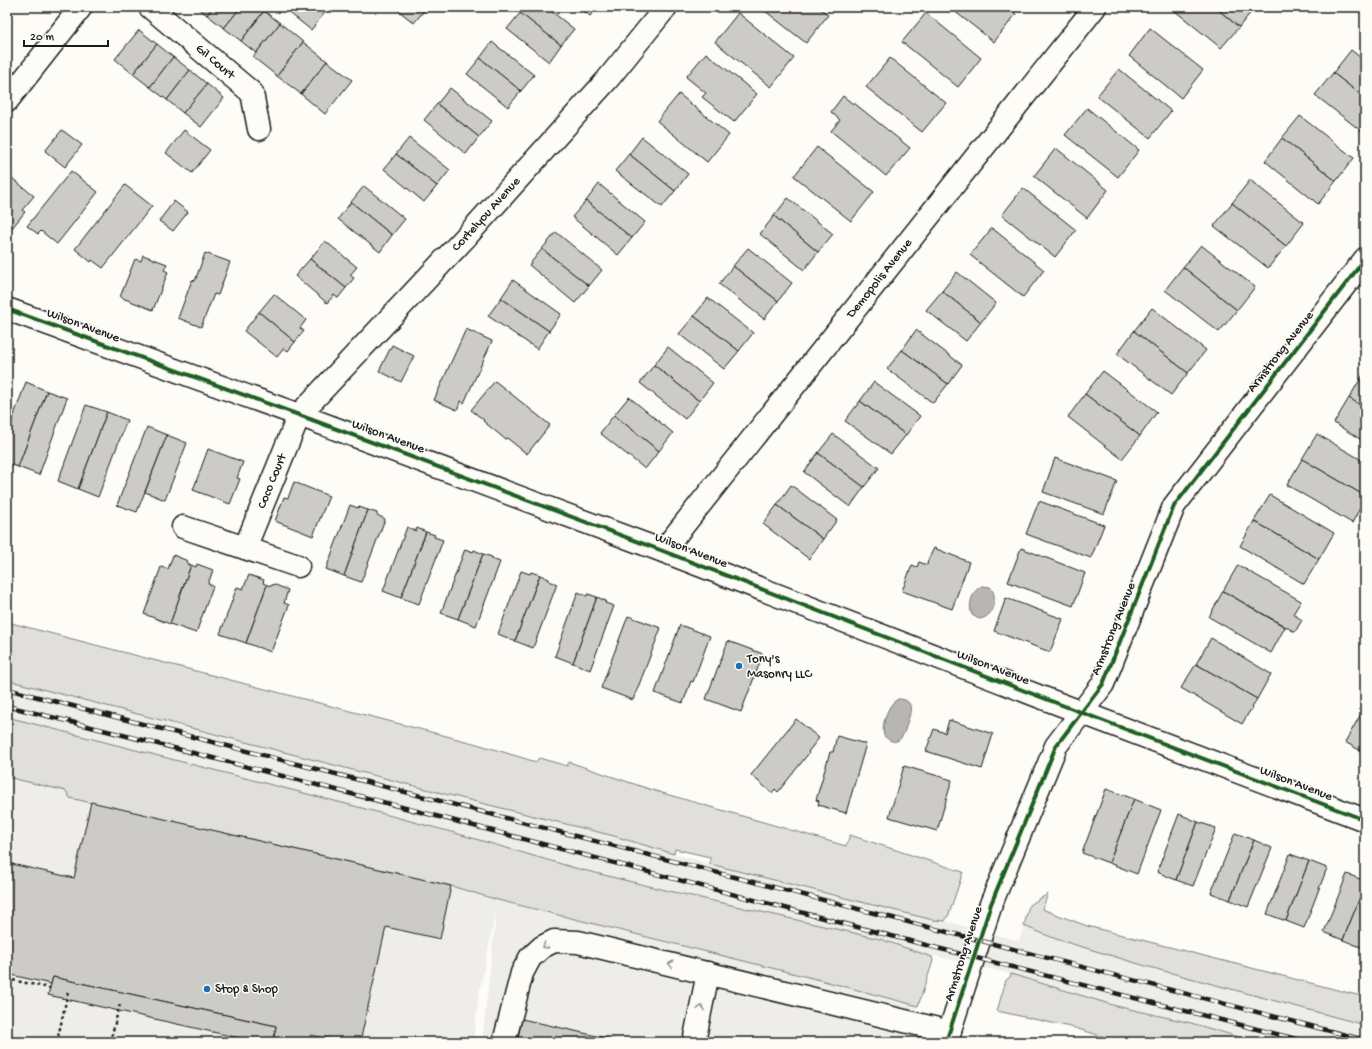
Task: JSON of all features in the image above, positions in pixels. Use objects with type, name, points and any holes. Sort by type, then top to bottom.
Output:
[{"type":"street","points":[[7,101],[81,7]]},
{"type":"street","name":"Gil Court","points":[[150,7],[252,93],[259,129]]},
{"type":"street","name":"Cortelyou Avenue","points":[[299,415],[470,233],[607,80],[666,7]]},
{"type":"street","name":"Demopolis Avenue","points":[[663,550],[1095,7]]},
{"type":"street","name":"Armstrong Avenue","points":[[948,1037],[991,904],[1056,746],[1103,684],[1174,506],[1365,259]]},
{"type":"street","name":"Wilson Avenue","points":[[7,309],[663,550],[1080,713],[1365,820]]},
{"type":"street","name":"Coco Court","points":[[245,548],[299,415]]},
{"type":"street","points":[[183,527],[298,566]]},
{"type":"street","points":[[504,1042],[522,973],[530,958],[542,947],[554,941],[578,942],[708,973],[948,1037]]},
{"type":"street","points":[[694,1042],[708,973]]},
{"type":"path","points":[[7,979],[50,988]]},
{"type":"path","points":[[57,1042],[68,992]]},
{"type":"path","points":[[110,1042],[120,1004]]},
{"type":"shaded area","points":[[982,586],[990,587],[993,591],[994,606],[988,615],[979,619],[972,615],[970,607],[973,594]]},
{"type":"shaded area","points":[[7,622],[477,744],[536,762],[539,758],[567,766],[569,762],[652,790],[846,846],[850,835],[963,872],[949,914],[945,921],[933,920],[710,864],[710,857],[675,849],[674,854],[614,836],[449,795],[7,680]]},
{"type":"shaded area","points":[[7,680],[449,795],[614,836],[710,864],[933,920],[945,921],[1019,941],[1024,926],[1056,939],[1206,982],[1365,1025],[1365,1042],[1262,1042],[1191,1023],[1116,1006],[1011,974],[936,956],[932,957],[880,939],[575,868],[455,833],[358,807],[7,717]]},
{"type":"shaded area","points":[[898,699],[907,701],[910,707],[910,715],[902,736],[897,741],[893,741],[884,736],[883,727],[888,710]]},
{"type":"shaded area","points":[[7,717],[358,807],[455,833],[575,868],[880,939],[932,957],[933,961],[918,1006],[820,980],[498,900],[451,886],[70,798],[66,791],[7,777]]},
{"type":"shaded area","points":[[7,777],[67,791],[70,798],[451,886],[498,900],[820,980],[918,1006],[904,1042],[482,1042],[497,906],[479,994],[473,1042],[7,1042]]},
{"type":"shaded area","points":[[1048,894],[1042,909],[1087,926],[1365,997],[1365,1025],[1149,967],[1056,939],[1024,926],[1029,905]]},
{"type":"shaded area","points":[[1011,974],[1116,1006],[1191,1023],[1256,1042],[1121,1042],[1075,1028],[997,1011],[1006,980]]},
{"type":"building","points":[[197,7],[213,7],[207,15]]},
{"type":"building","points":[[213,7],[241,7],[224,28],[207,15]]},
{"type":"building","points":[[241,7],[259,7],[264,11],[241,41],[224,28]]},
{"type":"building","points":[[297,7],[323,7],[327,10],[311,30],[291,14]]},
{"type":"building","points":[[394,7],[427,7],[414,23]]},
{"type":"building","points":[[524,7],[546,7],[574,29],[561,45],[520,13]]},
{"type":"building","points":[[579,7],[598,7],[590,16]]},
{"type":"building","points":[[760,7],[819,7],[828,15],[806,43]]},
{"type":"building","points":[[949,7],[1008,7],[1016,14],[994,42]]},
{"type":"building","points":[[1170,7],[1215,7],[1239,27],[1221,48]]},
{"type":"building","points":[[1215,7],[1255,7],[1239,27]]},
{"type":"building","points":[[264,11],[280,23],[256,53],[241,41]]},
{"type":"building","points":[[520,13],[561,45],[549,62],[507,29]]},
{"type":"building","points":[[738,13],[794,58],[771,87],[715,42]]},
{"type":"building","points":[[926,13],[981,58],[958,87],[902,42]]},
{"type":"building","points":[[280,23],[303,42],[277,76],[253,57]]},
{"type":"building","points":[[1150,28],[1203,70],[1181,98],[1129,56]]},
{"type":"building","points":[[139,30],[157,44],[133,74],[115,59]]},
{"type":"building","points":[[303,42],[327,61],[301,94],[277,76]]},
{"type":"building","points":[[492,42],[534,75],[521,91],[480,58]]},
{"type":"building","points":[[157,44],[173,57],[150,87],[133,74]]},
{"type":"building","points":[[1351,50],[1365,61],[1365,98],[1333,73]]},
{"type":"building","points":[[706,53],[757,94],[734,122],[702,97],[706,93],[686,77]]},
{"type":"building","points":[[173,57],[190,70],[167,100],[150,87]]},
{"type":"building","points":[[480,58],[521,91],[508,107],[467,74]]},
{"type":"building","points":[[890,58],[946,103],[922,132],[866,87]]},
{"type":"building","points":[[327,61],[352,80],[325,114],[301,94]]},
{"type":"building","points":[[1119,69],[1171,111],[1150,138],[1097,96]]},
{"type":"building","points":[[190,70],[207,84],[183,113],[167,100]]},
{"type":"building","points":[[1333,73],[1365,98],[1365,134],[1315,95]]},
{"type":"building","points":[[207,84],[224,98],[201,127],[183,113]]},
{"type":"building","points":[[450,88],[492,121],[479,137],[437,104]]},
{"type":"building","points":[[679,94],[729,135],[707,162],[657,121]]},
{"type":"building","points":[[843,96],[853,104],[854,103],[910,148],[886,176],[831,131],[840,120],[831,112]]},
{"type":"building","points":[[437,104],[479,137],[466,154],[424,120]]},
{"type":"building","points":[[1087,108],[1139,150],[1118,177],[1065,135]]},
{"type":"building","points":[[1300,116],[1354,158],[1336,181],[1282,138]]},
{"type":"building","points":[[62,130],[82,145],[65,167],[45,151]]},
{"type":"building","points":[[184,130],[210,150],[192,173],[166,153]]},
{"type":"building","points":[[642,137],[688,174],[675,191],[629,154]]},
{"type":"building","points":[[409,138],[450,170],[437,186],[396,154]]},
{"type":"building","points":[[1282,138],[1336,181],[1318,204],[1265,161]]},
{"type":"building","points":[[817,147],[874,192],[851,221],[794,176]]},
{"type":"building","points":[[1056,148],[1108,190],[1087,218],[1034,176]]},
{"type":"building","points":[[396,154],[437,186],[424,202],[384,169]]},
{"type":"building","points":[[629,154],[675,191],[662,207],[615,171]]},
{"type":"building","points":[[71,171],[98,192],[57,244],[41,231],[38,234],[27,226]]},
{"type":"building","points":[[7,174],[34,196],[22,210],[25,212],[7,234]]},
{"type":"building","points":[[1250,180],[1304,223],[1286,246],[1232,203]]},
{"type":"building","points":[[599,184],[645,222],[632,238],[586,201]]},
{"type":"building","points":[[125,185],[152,206],[103,268],[92,260],[91,262],[75,249]]},
{"type":"building","points":[[364,186],[405,219],[392,235],[351,202]]},
{"type":"building","points":[[1023,188],[1076,230],[1055,257],[1002,215]]},
{"type":"building","points":[[788,198],[833,234],[818,252],[774,216]]},
{"type":"building","points":[[174,201],[188,212],[173,231],[159,221]]},
{"type":"building","points":[[586,201],[632,238],[618,255],[572,217]]},
{"type":"building","points":[[351,202],[392,235],[380,252],[338,219]]},
{"type":"building","points":[[1232,203],[1286,246],[1268,268],[1214,226]]},
{"type":"building","points":[[774,216],[818,252],[804,270],[760,234]]},
{"type":"building","points":[[992,228],[1044,270],[1023,297],[970,255]]},
{"type":"building","points":[[556,232],[602,270],[589,286],[542,249]]},
{"type":"building","points":[[325,241],[357,267],[350,275],[354,278],[346,288],[310,259]]},
{"type":"building","points":[[1201,245],[1255,287],[1237,310],[1183,267]]},
{"type":"building","points":[[748,248],[792,283],[778,301],[733,266]]},
{"type":"building","points":[[542,249],[589,286],[575,303],[529,265]]},
{"type":"building","points":[[205,253],[230,262],[218,295],[214,294],[201,327],[178,318],[192,280],[195,281]]},
{"type":"building","points":[[143,255],[167,264],[164,270],[168,272],[153,310],[120,297],[135,259],[141,261]]},
{"type":"building","points":[[310,259],[346,288],[338,298],[334,295],[327,303],[295,276]]},
{"type":"building","points":[[733,266],[778,301],[764,319],[719,284]]},
{"type":"building","points":[[1183,267],[1237,310],[1219,332],[1165,290]]},
{"type":"building","points":[[957,272],[996,303],[981,322],[942,291]]},
{"type":"building","points":[[513,280],[561,314],[549,331],[501,298]]},
{"type":"building","points":[[942,291],[981,322],[966,341],[926,310]]},
{"type":"building","points":[[274,294],[306,320],[300,328],[304,331],[295,342],[259,312]]},
{"type":"building","points":[[501,298],[549,331],[537,349],[488,316]]},
{"type":"building","points":[[708,298],[753,333],[739,351],[694,316]]},
{"type":"building","points":[[1152,308],[1206,350],[1188,373],[1134,331]]},
{"type":"building","points":[[259,312],[295,342],[288,351],[284,348],[277,357],[244,331]]},
{"type":"building","points":[[694,316],[739,351],[724,369],[679,334]]},
{"type":"building","points":[[466,329],[492,341],[464,403],[461,401],[457,410],[434,400]]},
{"type":"building","points":[[916,330],[962,365],[948,384],[902,350]]},
{"type":"building","points":[[1134,331],[1188,373],[1171,395],[1117,354]]},
{"type":"building","points":[[392,345],[414,356],[401,382],[379,371]]},
{"type":"building","points":[[668,347],[713,383],[699,401],[654,365]]},
{"type":"building","points":[[902,350],[948,384],[933,403],[887,369]]},
{"type":"building","points":[[654,365],[699,401],[685,419],[640,383]]},
{"type":"building","points":[[1103,371],[1157,412],[1140,436],[1085,394]]},
{"type":"building","points":[[1365,373],[1365,408],[1349,398]]},
{"type":"building","points":[[495,381],[550,425],[527,454],[507,438],[505,439],[471,410]]},
{"type":"building","points":[[26,382],[47,391],[18,467],[7,463],[7,434]]},
{"type":"building","points":[[874,382],[920,416],[906,435],[860,401]]},
{"type":"building","points":[[47,391],[67,398],[39,475],[18,467]]},
{"type":"building","points":[[1085,394],[1140,436],[1122,459],[1068,417]]},
{"type":"building","points":[[629,397],[673,433],[659,451],[614,415]]},
{"type":"building","points":[[1349,398],[1365,408],[1365,442],[1334,423]]},
{"type":"building","points":[[860,401],[906,435],[891,454],[845,421]]},
{"type":"building","points":[[86,405],[107,412],[78,489],[58,481]]},
{"type":"building","points":[[107,412],[127,420],[98,497],[78,489]]},
{"type":"building","points":[[614,415],[659,451],[645,469],[600,433]]},
{"type":"building","points":[[147,427],[167,435],[137,512],[117,505]]},
{"type":"building","points":[[833,434],[879,468],[864,487],[818,453]]},
{"type":"building","points":[[1317,434],[1365,462],[1365,496],[1302,459]]},
{"type":"building","points":[[167,435],[187,443],[165,500],[145,492]]},
{"type":"building","points":[[208,449],[243,462],[237,478],[240,479],[230,504],[193,490]]},
{"type":"building","points":[[818,453],[864,487],[850,507],[804,472]]},
{"type":"building","points":[[1055,458],[1117,481],[1104,514],[1043,492]]},
{"type":"building","points":[[1302,459],[1365,496],[1365,499],[1352,523],[1287,485]]},
{"type":"building","points":[[294,482],[329,496],[313,536],[275,521],[284,497],[288,498]]},
{"type":"building","points":[[791,485],[837,520],[823,539],[777,505]]},
{"type":"building","points":[[1270,495],[1334,533],[1319,559],[1254,521]]},
{"type":"building","points":[[1039,501],[1104,525],[1091,558],[1026,534]]},
{"type":"building","points":[[350,505],[368,510],[344,576],[326,569]]},
{"type":"building","points":[[777,505],[823,539],[809,559],[763,524]]},
{"type":"building","points":[[368,510],[377,513],[377,515],[385,519],[361,582],[344,576]]},
{"type":"building","points":[[1254,521],[1319,559],[1304,584],[1240,546]]},
{"type":"building","points":[[407,527],[416,531],[417,528],[426,532],[401,598],[383,591]]},
{"type":"building","points":[[426,532],[443,540],[419,604],[401,598]]},
{"type":"building","points":[[934,548],[969,562],[952,609],[902,591],[912,565],[917,567],[919,562],[927,565]]},
{"type":"building","points":[[1021,548],[1085,573],[1073,606],[1008,582]]},
{"type":"building","points":[[465,549],[473,552],[474,550],[483,554],[458,619],[441,613]]},
{"type":"building","points":[[483,554],[500,562],[476,626],[458,619]]},
{"type":"building","points":[[173,555],[188,561],[187,564],[191,565],[170,624],[144,614],[161,567],[168,569]]},
{"type":"building","points":[[197,564],[213,570],[208,584],[213,586],[196,633],[170,624],[191,565],[196,567]]},
{"type":"building","points":[[1238,565],[1301,601],[1293,614],[1302,620],[1295,632],[1223,591]]},
{"type":"building","points":[[521,571],[540,575],[515,641],[498,634]]},
{"type":"building","points":[[249,575],[264,580],[263,583],[267,585],[246,643],[220,634],[237,587],[243,589]]},
{"type":"building","points":[[540,575],[557,584],[533,648],[515,641]]},
{"type":"building","points":[[273,584],[288,590],[284,603],[289,605],[271,652],[246,643],[267,585],[272,586]]},
{"type":"building","points":[[1223,591],[1285,627],[1271,653],[1209,617]]},
{"type":"building","points":[[578,592],[587,596],[588,594],[597,597],[573,663],[555,656]]},
{"type":"building","points":[[597,597],[606,601],[605,603],[614,606],[590,670],[573,663]]},
{"type":"building","points":[[1006,598],[1063,619],[1050,652],[994,631]]},
{"type":"building","points":[[628,616],[661,628],[633,700],[601,688]]},
{"type":"building","points":[[680,625],[710,636],[693,682],[691,681],[683,703],[655,693]]},
{"type":"building","points":[[1211,638],[1271,674],[1257,699],[1196,664]]},
{"type":"building","points":[[728,641],[763,654],[741,712],[706,699]]},
{"type":"building","points":[[1196,664],[1257,699],[1242,724],[1181,688]]},
{"type":"building","points":[[1365,707],[1365,749],[1363,752],[1345,742]]},
{"type":"building","points":[[796,719],[819,738],[778,792],[775,789],[772,793],[751,775]]},
{"type":"building","points":[[949,720],[993,734],[982,769],[926,751],[934,729],[945,733]]},
{"type":"building","points":[[837,736],[866,744],[846,813],[818,805],[819,801],[816,800],[830,752],[833,752]]},
{"type":"building","points":[[904,766],[952,780],[937,831],[889,817]]},
{"type":"building","points":[[1106,789],[1134,799],[1109,863],[1082,853]]},
{"type":"building","points":[[1134,799],[1161,810],[1137,874],[1109,863]]},
{"type":"building","points":[[91,802],[451,886],[440,939],[386,927],[360,1042],[344,1042],[311,1035],[308,1042],[273,1042],[276,1026],[53,977],[51,984],[7,974],[7,863],[74,878]]},
{"type":"building","points":[[1179,814],[1198,822],[1176,880],[1157,872]]},
{"type":"building","points":[[1198,822],[1216,828],[1193,886],[1176,880]]},
{"type":"building","points":[[1235,833],[1254,840],[1230,900],[1211,893]]},
{"type":"building","points":[[1254,840],[1272,848],[1248,907],[1230,900]]},
{"type":"building","points":[[1290,854],[1309,861],[1286,921],[1267,914]]},
{"type":"building","points":[[1309,861],[1327,868],[1304,928],[1286,921]]},
{"type":"building","points":[[1347,874],[1365,881],[1365,885],[1343,940],[1324,932]]},
{"type":"building","points":[[1365,885],[1365,942],[1363,948],[1343,940]]},
{"type":"building","points":[[53,977],[276,1026],[273,1042],[257,1042],[48,995]]},
{"type":"building","points":[[522,1019],[623,1042],[517,1042]]},
{"type":"railway","points":[[7,689],[1365,1040]]},
{"type":"railway","points":[[7,706],[358,795],[941,949],[1308,1042]]},
{"type":"cycle path","points":[[946,1042],[991,904],[1056,746],[1103,684],[1174,506],[1365,259]]},
{"type":"cycle path","points":[[7,309],[299,415],[663,551],[1038,696],[1365,820]]},
{"type":"place","name":"Tony's Masonry LLC","points":[[739,666]]},
{"type":"place","name":"Stop & Shop","points":[[207,989]]}]
